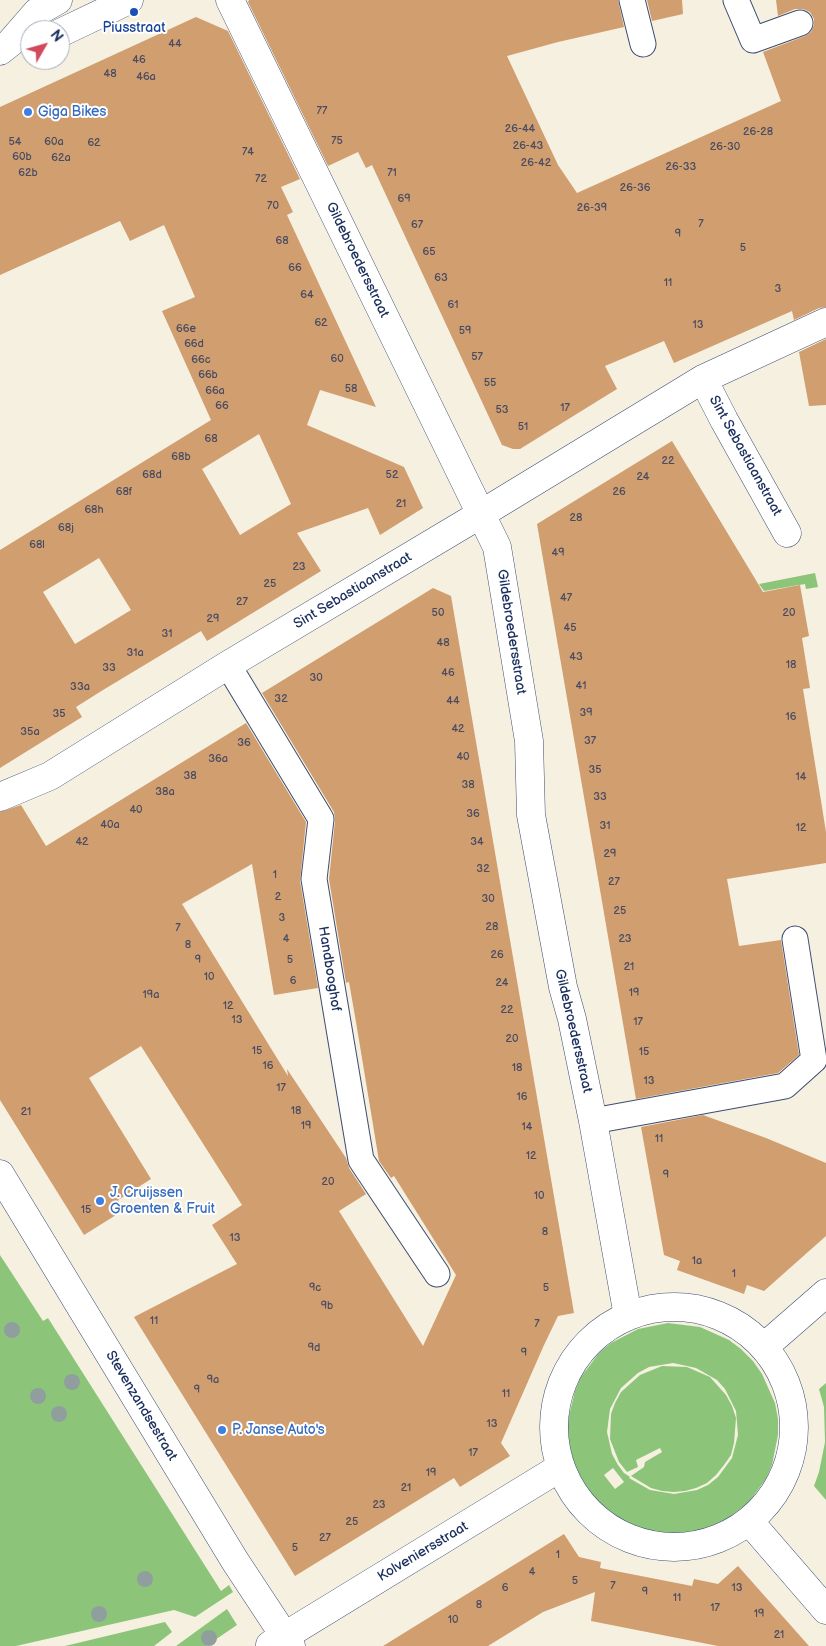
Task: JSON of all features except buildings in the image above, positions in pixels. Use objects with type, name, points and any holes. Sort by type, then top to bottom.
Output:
[{"type":"street","points":[[13,45],[37,12],[58,0]]},
{"type":"street","name":"Gildebroedersstraat","points":[[230,0],[497,547],[529,741],[531,815],[563,987],[572,1019],[593,1121],[628,1316]]},
{"type":"street","points":[[70,27],[112,4]]},
{"type":"street","name":"Sint Sebastiaanstraat","points":[[0,797],[50,776],[228,665],[703,379],[826,322]]},
{"type":"street","name":"Sint Sebastiaanstraat","points":[[703,379],[787,533]]},
{"type":"street","name":"Stevenzandsestraat","points":[[0,1174],[235,1561],[281,1643]]},
{"type":"street","points":[[764,1347],[826,1293]]},
{"type":"street","points":[[682,1307],[701,1309],[719,1315],[735,1323],[764,1347],[782,1374],[788,1390],[792,1406],[794,1439],[786,1471],[770,1500],[749,1521],[733,1532],[703,1544],[670,1547],[638,1542],[622,1536],[595,1518],[574,1493],[561,1467],[555,1446],[555,1410],[558,1393],[573,1360],[597,1334],[628,1316],[645,1310],[682,1307]]},
{"type":"street","name":"Kolveniersstraat","points":[[281,1643],[561,1467]]},
{"type":"street","points":[[749,1521],[826,1610]]},
{"type":"lane","points":[[632,0],[643,44]]},
{"type":"lane","points":[[736,0],[753,40],[800,23]]},
{"type":"lane","name":"Handbooghof","points":[[228,665],[321,820],[314,879],[361,1160],[437,1274]]},
{"type":"lane","points":[[593,1121],[785,1086],[814,1060],[818,1029],[795,939]]},
{"type":"green space","points":[[815,573],[818,587],[806,589],[805,584],[764,591],[759,584]]},
{"type":"green space","points":[[0,1255],[43,1321],[48,1318],[221,1591],[229,1585],[233,1592],[195,1617],[174,1610],[16,1646],[0,1646]]},
{"type":"green space","points":[[668,1323],[700,1327],[729,1340],[753,1361],[762,1374],[775,1403],[778,1435],[772,1465],[766,1479],[748,1503],[724,1521],[695,1532],[665,1535],[636,1528],[609,1513],[598,1503],[580,1479],[570,1450],[568,1420],[575,1391],[581,1377],[599,1353],[611,1343],[638,1329]],"holes":[[[673,1363],[696,1368],[717,1380],[725,1389],[736,1411],[738,1435],[732,1458],[718,1477],[708,1485],[697,1490],[674,1494],[650,1490],[629,1478],[612,1454],[607,1432],[610,1409],[621,1388],[638,1373],[649,1367]],[[613,1468],[624,1482],[615,1489],[604,1475]]]},
{"type":"green space","points":[[662,1366],[687,1367],[710,1377],[726,1395],[736,1418],[731,1455],[716,1475],[707,1483],[685,1491],[662,1491],[651,1488],[631,1476],[644,1467],[645,1462],[662,1452],[660,1448],[636,1460],[638,1467],[627,1472],[619,1462],[610,1439],[611,1414],[621,1392],[640,1375]]},
{"type":"green space","points":[[826,1383],[826,1500],[814,1486],[825,1442],[824,1407],[819,1389]]},
{"type":"green space","points":[[227,1609],[237,1625],[206,1646],[176,1646]]},
{"type":"green space","points":[[165,1622],[172,1632],[154,1646],[65,1646]]},
{"type":"place","name":"Piusstraat","points":[[134,12]]},
{"type":"place","name":"Giga Bikes","points":[[28,112]]},
{"type":"place","name":"J. Cruijssen Groenten & Fruit","points":[[100,1201]]},
{"type":"place","name":"P. Janse Auto's","points":[[222,1430]]}]
